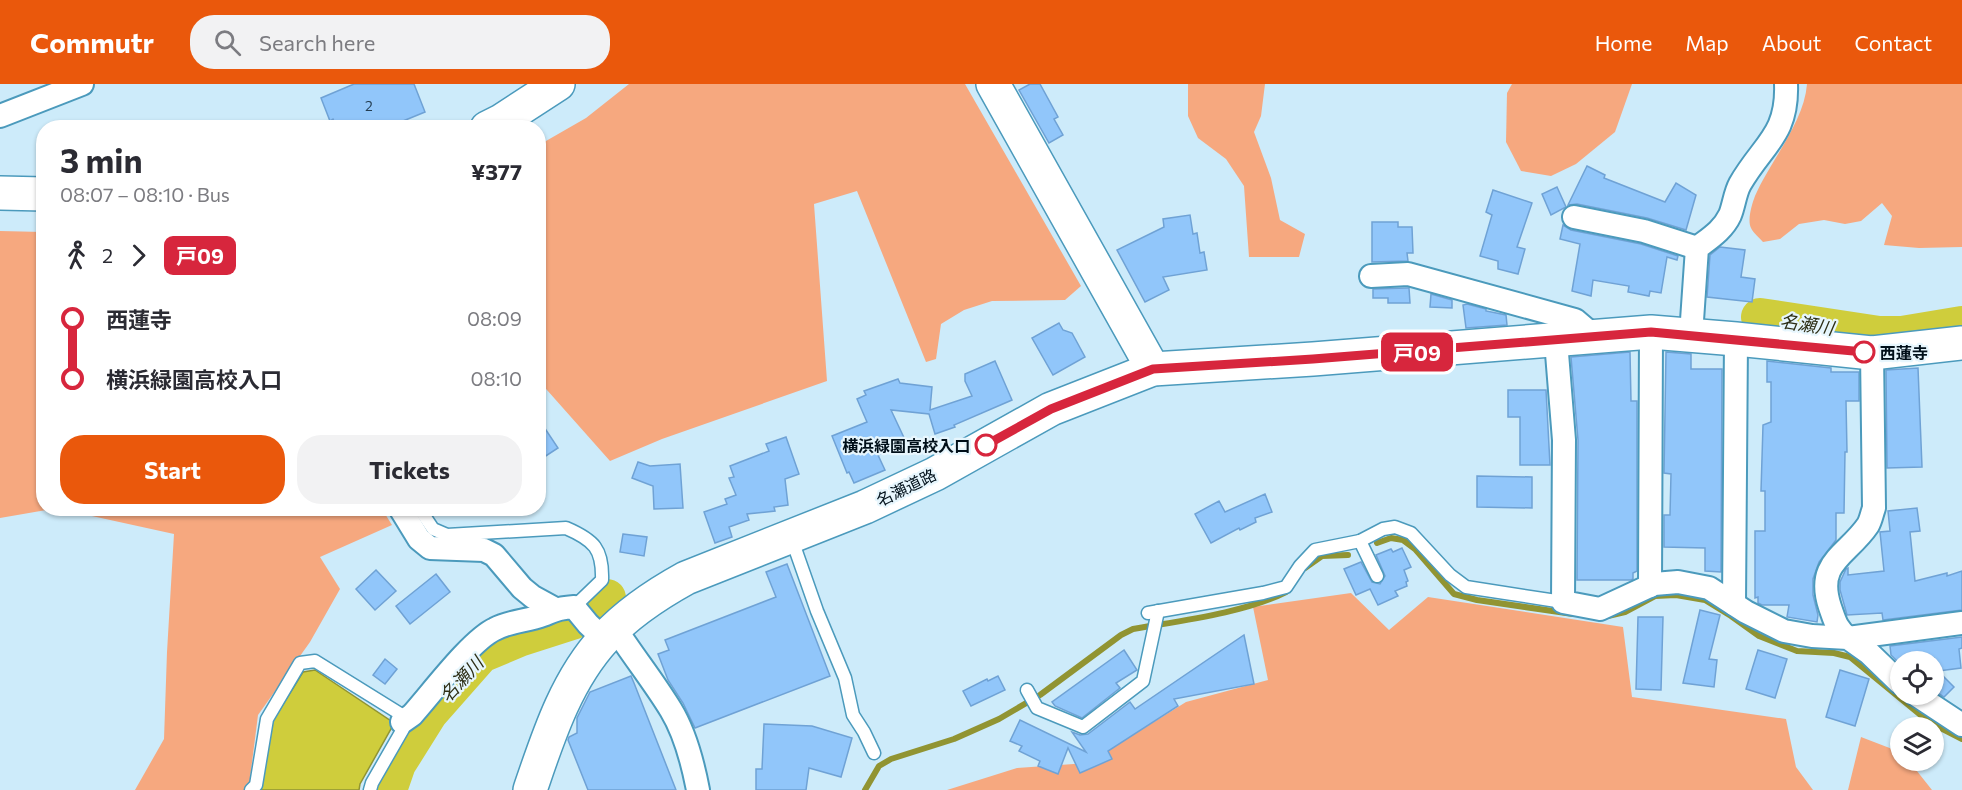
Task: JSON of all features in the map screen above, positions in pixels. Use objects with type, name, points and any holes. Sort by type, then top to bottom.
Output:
[{"type":"street","points":[[0,116],[82,84]]},
{"type":"street","points":[[503,120],[558,84]]},
{"type":"street","points":[[993,84],[1153,369]]},
{"type":"street","points":[[1691,335],[1697,248],[1722,229],[1730,215],[1739,185],[1778,131],[1787,104],[1786,84]]},
{"type":"street","points":[[0,193],[36,195]]},
{"type":"street","points":[[1574,217],[1644,231],[1697,248]]},
{"type":"street","points":[[1371,276],[1408,274],[1575,320],[1595,337]]},
{"type":"street","points":[[1650,586],[1651,332]]},
{"type":"street","name":"名瀬道路","points":[[530,790],[568,693],[583,665],[587,621],[659,593],[686,578],[865,507],[935,474],[1051,409],[1153,369],[1556,341],[1651,332],[1872,353],[1962,343]]},
{"type":"street","points":[[1734,604],[1736,339]]},
{"type":"street","points":[[1556,341],[1564,440],[1563,602],[1600,609],[1654,584],[1678,582],[1709,588],[1784,631],[1812,636],[1848,638],[1962,623]]},
{"type":"street","points":[[1872,353],[1874,508],[1869,523],[1830,566],[1826,583],[1828,602],[1838,630],[1869,653],[1890,673]]},
{"type":"street","points":[[405,516],[419,539],[430,548],[484,550],[494,555],[522,588],[533,597],[587,621],[672,711],[685,741],[698,790]]},
{"type":"street","points":[[402,722],[412,715],[477,641],[492,630],[543,615],[587,621]]},
{"type":"street","points":[[1932,705],[1962,725]]},
{"type":"lane","points":[[424,516],[433,529],[447,535],[566,528],[581,534],[594,543],[603,561],[602,580],[587,621]]},
{"type":"lane","points":[[1029,692],[1037,708],[1083,728],[1143,681],[1154,632],[1153,612],[1286,587],[1300,566],[1315,550],[1360,541],[1383,529],[1395,527],[1411,533],[1450,575],[1467,587],[1563,602]]},
{"type":"lane","points":[[790,536],[817,611],[845,678],[853,715],[874,753]]},
{"type":"lane","points":[[1360,541],[1377,576]]},
{"type":"lane","points":[[251,790],[256,785],[267,719],[300,663],[315,661],[402,715],[403,729],[370,790]]},
{"type":"shaded area","points":[[629,84],[965,84],[1081,286],[1065,300],[992,301],[964,310],[941,324],[936,359],[926,362],[857,191],[814,204],[827,381],[662,439],[610,461],[546,389],[546,141],[586,118]]},
{"type":"shaded area","points":[[1188,84],[1265,84],[1261,116],[1254,132],[1271,178],[1280,220],[1305,234],[1299,257],[1249,257],[1244,186],[1226,159],[1198,138],[1188,116]]},
{"type":"shaded area","points":[[1512,84],[1632,84],[1615,132],[1576,164],[1551,176],[1521,171],[1506,142],[1507,93]]},
{"type":"shaded area","points":[[1807,84],[1962,84],[1962,247],[1919,248],[1884,245],[1892,216],[1882,203],[1861,221],[1845,224],[1824,220],[1799,224],[1780,239],[1763,242],[1751,228],[1750,212],[1761,183],[1800,113]]},
{"type":"shaded area","points":[[0,231],[36,232],[36,512],[0,518]]},
{"type":"shaded area","points":[[92,516],[386,516],[392,525],[320,557],[340,589],[310,642],[258,715],[249,786],[245,790],[135,790],[164,739],[174,534]]},
{"type":"shaded area","points":[[1351,593],[1389,630],[1428,597],[1623,627],[1632,697],[1786,719],[1796,767],[1813,790],[947,790],[1017,768],[1088,763],[1186,702],[1268,680],[1253,607]]},
{"type":"shaded area","points":[[315,670],[391,721],[392,727],[360,784],[359,790],[261,790],[272,722],[303,672]]},
{"type":"shaded area","points":[[1861,737],[1890,748],[1890,771],[1917,771],[1932,790],[1848,790]]},
{"type":"building","points":[[354,84],[414,84],[425,112],[406,120],[330,120],[321,98]]},
{"type":"building","points":[[1030,84],[1040,84],[1058,117],[1054,119],[1063,135],[1049,143],[1019,90]]},
{"type":"building","points":[[1587,166],[1605,175],[1604,178],[1665,202],[1676,183],[1696,195],[1686,230],[1647,218],[1577,204],[1568,205]]},
{"type":"building","points":[[1557,187],[1566,207],[1551,215],[1542,194]]},
{"type":"building","points":[[1493,190],[1532,203],[1517,247],[1525,249],[1518,274],[1498,269],[1498,261],[1480,256],[1492,215],[1486,212]]},
{"type":"building","points":[[1190,215],[1193,234],[1197,233],[1200,253],[1204,252],[1207,270],[1163,277],[1169,290],[1145,302],[1117,250],[1164,227],[1163,219]]},
{"type":"building","points":[[1372,222],[1398,222],[1398,227],[1412,227],[1413,253],[1407,253],[1408,261],[1372,262]]},
{"type":"building","points":[[1563,225],[1571,230],[1641,244],[1678,256],[1677,260],[1667,257],[1661,293],[1650,291],[1649,296],[1628,292],[1629,286],[1593,280],[1591,296],[1572,291],[1580,244],[1560,239]]},
{"type":"building","points":[[1720,247],[1745,250],[1741,277],[1755,279],[1752,302],[1707,297],[1710,255]]},
{"type":"building","points":[[1409,288],[1410,303],[1388,303],[1388,298],[1373,298],[1373,289]]},
{"type":"building","points":[[1431,294],[1452,300],[1452,308],[1430,307]]},
{"type":"building","points":[[1467,304],[1506,315],[1507,325],[1466,328],[1463,305]]},
{"type":"building","points":[[1059,323],[1063,330],[1072,333],[1085,357],[1053,375],[1032,338]]},
{"type":"building","points":[[1630,352],[1631,401],[1637,401],[1637,571],[1633,573],[1631,580],[1577,580],[1578,440],[1571,357]]},
{"type":"building","points":[[1666,352],[1691,354],[1691,369],[1722,369],[1721,572],[1705,571],[1705,548],[1664,547],[1664,515],[1670,515],[1671,474],[1664,473]]},
{"type":"building","points":[[995,361],[1012,400],[935,434],[929,414],[891,410],[906,442],[878,455],[885,470],[854,483],[849,472],[847,473],[832,436],[867,422],[857,399],[866,395],[864,391],[898,379],[900,383],[932,387],[930,410],[972,396],[965,381],[965,374]]},
{"type":"building","points":[[1767,361],[1831,368],[1831,372],[1859,372],[1859,401],[1846,401],[1847,452],[1845,452],[1844,513],[1836,513],[1836,540],[1819,562],[1813,579],[1817,622],[1787,617],[1789,605],[1762,605],[1758,603],[1758,597],[1755,598],[1755,531],[1765,531],[1765,491],[1761,491],[1763,425],[1771,422],[1771,382],[1767,382]]},
{"type":"building","points":[[1918,368],[1922,467],[1887,468],[1886,370]]},
{"type":"building","points":[[1508,390],[1546,390],[1550,465],[1520,465],[1520,417],[1508,417]]},
{"type":"building","points":[[546,430],[558,448],[546,456]]},
{"type":"building","points":[[786,437],[799,474],[785,479],[788,505],[774,507],[775,511],[747,514],[749,520],[729,527],[732,537],[715,543],[704,512],[727,504],[725,499],[736,495],[729,478],[734,477],[730,466],[769,451],[766,444]]},
{"type":"building","points":[[638,462],[650,466],[680,464],[683,508],[654,509],[653,486],[632,478]]},
{"type":"building","points":[[1477,476],[1532,477],[1532,508],[1477,507]]},
{"type":"building","points":[[1265,494],[1272,512],[1255,518],[1256,522],[1211,543],[1195,514],[1219,501],[1225,512]]},
{"type":"building","points":[[1917,508],[1920,531],[1910,532],[1915,581],[1962,571],[1962,610],[1883,620],[1882,613],[1847,615],[1840,590],[1840,582],[1846,569],[1848,568],[1848,575],[1884,571],[1880,532],[1890,531],[1888,511]]},
{"type":"building","points":[[623,534],[647,537],[644,556],[620,552]]},
{"type":"building","points":[[1402,548],[1411,567],[1404,570],[1408,581],[1407,586],[1395,591],[1398,596],[1378,605],[1370,589],[1356,595],[1344,569],[1361,562],[1372,582],[1380,584],[1385,576],[1376,555],[1391,549],[1393,552]]},
{"type":"building","points":[[787,564],[830,676],[695,728],[668,680],[658,654],[669,650],[665,640],[776,597],[766,572]]},
{"type":"building","points":[[376,570],[396,591],[375,610],[356,589]]},
{"type":"building","points":[[436,574],[450,592],[410,624],[396,606]]},
{"type":"building","points":[[1700,610],[1720,615],[1709,659],[1717,660],[1714,687],[1683,683]]},
{"type":"building","points":[[1638,617],[1663,617],[1661,690],[1636,689]]},
{"type":"building","points":[[1244,635],[1254,684],[1174,699],[1178,706],[1108,751],[1112,759],[1080,773],[1068,748],[1058,774],[1038,766],[1040,761],[1019,751],[1022,746],[1010,741],[1020,720],[1086,752],[1072,732],[1080,735],[1088,734],[1130,702],[1135,709]]},
{"type":"building","points":[[1962,637],[1962,648],[1959,649],[1961,668],[1944,670],[1944,651],[1891,651],[1890,646]]},
{"type":"building","points":[[1124,650],[1137,670],[1116,683],[1120,688],[1082,718],[1055,706],[1052,702]]},
{"type":"building","points":[[1758,650],[1787,659],[1775,698],[1746,689]]},
{"type":"building","points":[[385,659],[397,669],[385,684],[373,675]]},
{"type":"building","points":[[1840,670],[1869,679],[1855,726],[1826,717]]},
{"type":"building","points":[[631,676],[676,790],[588,790],[568,740],[577,733],[577,718],[590,692]]},
{"type":"building","points":[[998,676],[1005,690],[971,706],[963,691]]},
{"type":"building","points":[[1944,677],[1954,687],[1944,697]]},
{"type":"building","points":[[764,724],[812,726],[852,738],[841,777],[809,768],[806,790],[756,790],[756,769],[762,769]]},
{"type":"waterway","name":"名瀬川","points":[[1760,317],[1879,335],[1902,335],[1962,325]]},
{"type":"waterway","points":[[1377,543],[1391,538],[1403,540],[1415,549],[1454,594],[1477,600],[1573,614]]},
{"type":"waterway","points":[[1305,568],[1322,556],[1348,555]]},
{"type":"waterway","points":[[865,790],[879,766],[891,759],[954,739],[999,719],[1040,695],[1121,635],[1133,629],[1231,611],[1251,606],[1286,592]]},
{"type":"waterway","points":[[1608,616],[1625,612],[1655,596],[1676,595],[1705,600],[1759,636],[1797,651],[1834,653],[1850,657],[1929,722],[1962,739]]},
{"type":"waterway","name":"名瀬川","points":[[388,790],[397,764],[429,713],[481,654],[519,638],[572,621],[607,598]]},
{"type":"bus line","name":"戸09","points":[[986,445],[1051,409],[1153,369],[1556,341],[1651,332],[1864,352]]},
{"type":"place","name":"西蓮寺","points":[[1864,352]]},
{"type":"place","name":"横浜緑園高校入口","points":[[986,445]]}]
